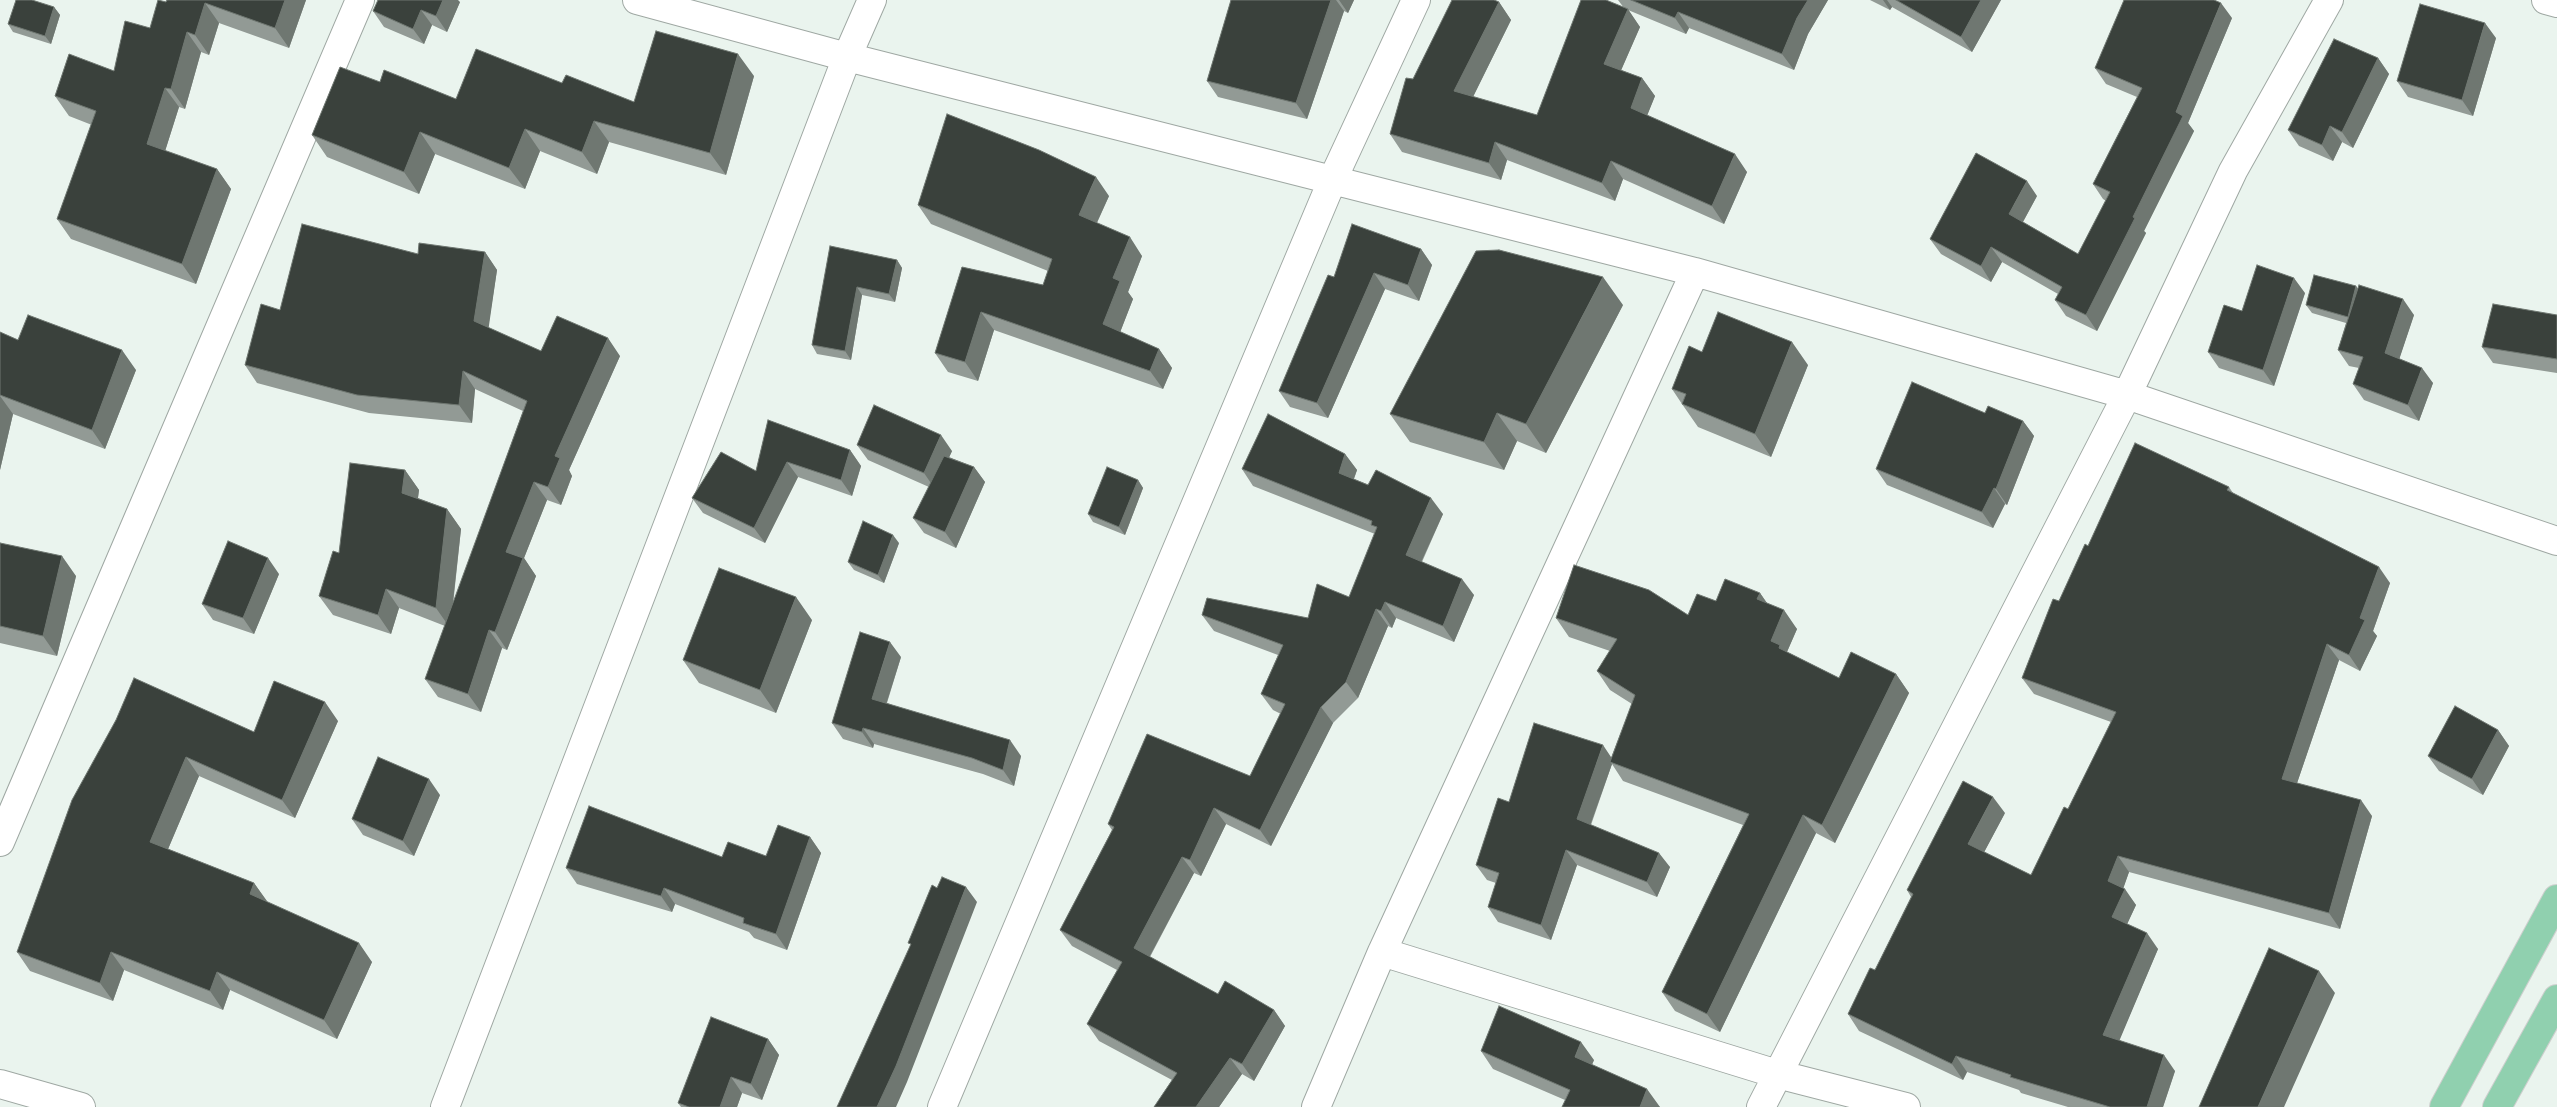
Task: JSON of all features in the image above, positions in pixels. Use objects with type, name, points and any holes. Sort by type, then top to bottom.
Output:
[{"type":"main road","points":[[2444,1107],[2557,899]]},
{"type":"main road","points":[[2497,1107],[2557,999]]},
{"type":"street","points":[[0,842],[360,0]]},
{"type":"street","points":[[637,0],[847,57],[1695,272],[2127,395],[2557,541]]},
{"type":"street","points":[[445,1107],[847,57],[872,0]]},
{"type":"street","points":[[942,1107],[1332,181],[1416,0]]},
{"type":"street","points":[[1761,1107],[2127,395],[2233,171],[2328,0]]},
{"type":"street","points":[[2546,0],[2557,3]]},
{"type":"street","points":[[1316,1107],[1382,952],[1695,272]]},
{"type":"street","points":[[1382,952],[1777,1074],[1906,1107]]},
{"type":"street","points":[[0,1084],[81,1107]]},
{"type":"building","points":[[16,0],[32,0],[54,7],[45,36],[8,24]]},
{"type":"building","points":[[158,0],[166,2],[167,0],[285,0],[275,28],[205,3],[195,35],[187,32],[171,89],[165,88],[147,144],[217,169],[182,264],[57,219],[96,111],[55,96],[69,54],[114,71],[125,21],[150,28]]},
{"type":"building","points":[[378,0],[443,0],[436,16],[421,10],[413,29],[373,11]]},
{"type":"building","points":[[1231,0],[1331,0],[1296,103],[1207,81]]},
{"type":"building","points":[[1452,0],[1494,0],[1499,2],[1454,91],[1537,115],[1581,0],[1606,0],[1628,9],[1604,64],[1642,78],[1631,108],[1735,154],[1712,206],[1611,161],[1602,183],[1495,142],[1489,163],[1390,134],[1406,78],[1413,79]]},
{"type":"building","points":[[1631,0],[1808,0],[1797,18],[1782,54],[1678,12],[1675,18]]},
{"type":"building","points":[[1896,0],[1981,0],[1961,37]]},
{"type":"building","points":[[2124,0],[2214,0],[2221,3],[2176,112],[2183,116],[2133,217],[2135,218],[2086,315],[2055,300],[2062,287],[1991,247],[1981,266],[1930,239],[1976,153],[2027,181],[2009,214],[2078,254],[2110,192],[2093,184],[2142,88],[2095,68]]},
{"type":"building","points":[[2420,4],[2485,23],[2462,100],[2397,81]]},
{"type":"building","points":[[656,31],[738,54],[710,153],[594,121],[582,152],[525,129],[509,168],[420,132],[404,172],[312,135],[340,67],[380,82],[384,70],[456,99],[476,49],[562,83],[566,75],[634,102]]},
{"type":"building","points":[[2334,39],[2378,58],[2342,132],[2330,126],[2322,145],[2288,130]]},
{"type":"building","points":[[947,114],[1039,150],[1096,177],[1079,215],[1130,237],[1113,278],[1120,281],[1103,324],[1159,349],[1150,371],[981,312],[965,362],[935,353],[962,267],[1043,285],[1052,259],[918,205]]},
{"type":"building","points":[[302,224],[418,254],[419,243],[485,252],[474,321],[541,351],[557,316],[608,338],[555,456],[560,458],[548,487],[534,482],[506,552],[523,558],[495,632],[489,630],[468,694],[425,679],[527,401],[463,371],[459,405],[357,395],[245,365],[261,304],[280,310]]},
{"type":"building","points":[[1352,224],[1421,249],[1408,285],[1374,273],[1317,403],[1279,391],[1328,275],[1334,277]]},
{"type":"building","points":[[830,246],[897,260],[889,294],[857,287],[845,351],[812,345]]},
{"type":"building","points":[[1499,250],[1603,277],[1526,424],[1497,413],[1484,442],[1390,414],[1476,251]]},
{"type":"building","points":[[2257,265],[2294,278],[2263,370],[2208,352],[2224,305],[2242,311]]},
{"type":"building","points":[[2314,275],[2356,286],[2348,317],[2306,305]]},
{"type":"building","points":[[2359,285],[2403,299],[2385,353],[2422,368],[2408,405],[2353,384],[2363,357],[2338,350]]},
{"type":"building","points":[[2493,304],[2557,315],[2557,359],[2482,347]]},
{"type":"building","points":[[1718,312],[1792,342],[1755,434],[1682,404],[1686,394],[1672,389],[1689,346],[1702,352]]},
{"type":"building","points":[[28,315],[122,350],[92,430],[0,395],[0,332],[18,340]]},
{"type":"building","points":[[1912,382],[1985,413],[1988,406],[2023,421],[1996,489],[1994,488],[1982,512],[1876,469]]},
{"type":"building","points":[[874,405],[941,435],[924,473],[857,445]]},
{"type":"building","points":[[1268,414],[1345,454],[1339,473],[1368,485],[1376,470],[1431,498],[1406,555],[1462,579],[1443,626],[1385,602],[1381,611],[1376,609],[1346,682],[1321,707],[1260,830],[1214,808],[1190,860],[1182,857],[1134,948],[1218,994],[1225,981],[1274,1010],[1242,1064],[1230,1058],[1196,1107],[1154,1107],[1177,1073],[1087,1024],[1122,962],[1060,930],[1114,827],[1108,824],[1147,734],[1250,776],[1285,704],[1261,694],[1283,645],[1202,615],[1207,598],[1308,618],[1317,584],[1349,597],[1377,527],[1371,525],[1372,521],[1242,469]]},
{"type":"building","points":[[768,420],[850,450],[841,480],[787,462],[754,528],[692,498],[721,452],[756,471]]},
{"type":"building","points":[[2135,443],[2229,487],[2227,490],[2379,567],[2360,618],[2365,620],[2349,655],[2327,644],[2282,779],[2361,800],[2329,913],[2118,856],[2108,881],[2125,889],[2112,917],[2147,933],[2103,1035],[2164,1055],[2147,1107],[2110,1107],[2010,1077],[2011,1075],[1956,1056],[1952,1064],[1848,1014],[1870,968],[1875,970],[1913,894],[1907,890],[1963,781],[1993,797],[1968,844],[2031,875],[2064,807],[2068,809],[2116,712],[2022,678],[2053,599],[2059,601],[2085,544],[2088,546]]},
{"type":"building","points":[[944,456],[974,467],[945,532],[913,518]]},
{"type":"building","points":[[350,463],[405,470],[402,493],[447,509],[436,608],[386,589],[378,615],[319,596],[333,551],[339,553]]},
{"type":"building","points":[[1107,467],[1138,480],[1119,527],[1088,514]]},
{"type":"building","points":[[863,521],[893,535],[878,575],[848,562]]},
{"type":"building","points":[[228,541],[268,558],[243,618],[202,604]]},
{"type":"building","points":[[0,543],[62,556],[43,636],[0,626]]},
{"type":"building","points":[[1574,565],[1649,590],[1688,615],[1697,594],[1716,601],[1725,579],[1760,593],[1757,599],[1784,610],[1771,641],[1780,645],[1779,648],[1839,678],[1851,652],[1896,674],[1822,825],[1803,815],[1707,1014],[1662,992],[1749,814],[1610,762],[1635,695],[1597,671],[1617,639],[1556,618]]},
{"type":"building","points":[[719,568],[796,597],[760,690],[683,660]]},
{"type":"building","points":[[860,632],[890,642],[872,699],[1010,740],[1003,770],[972,758],[863,728],[862,732],[832,723]]},
{"type":"building","points":[[134,678],[254,732],[274,681],[325,702],[282,800],[186,757],[150,842],[254,883],[250,894],[359,943],[324,1020],[217,972],[210,991],[111,952],[100,983],[17,952],[72,800],[116,720]]},
{"type":"building","points":[[2455,706],[2498,730],[2472,779],[2428,756]]},
{"type":"building","points":[[1534,723],[1603,745],[1577,819],[1659,853],[1647,882],[1566,850],[1541,925],[1488,907],[1499,873],[1476,865],[1498,798],[1509,802]]},
{"type":"building","points":[[378,757],[429,779],[403,841],[352,819]]},
{"type":"building","points":[[589,806],[722,857],[728,842],[766,856],[778,825],[810,837],[776,934],[743,923],[744,918],[664,888],[661,896],[566,868]]},
{"type":"building","points":[[942,877],[966,887],[896,1066],[877,1107],[837,1107],[911,944],[908,943],[932,885],[937,888]]},
{"type":"building","points":[[2269,948],[2319,971],[2258,1107],[2199,1107]]},
{"type":"building","points":[[1499,1006],[1581,1042],[1575,1057],[1647,1089],[1640,1107],[1562,1107],[1570,1090],[1481,1051]]},
{"type":"building","points":[[711,1017],[768,1039],[751,1084],[731,1077],[720,1107],[689,1107],[678,1103]]}]
